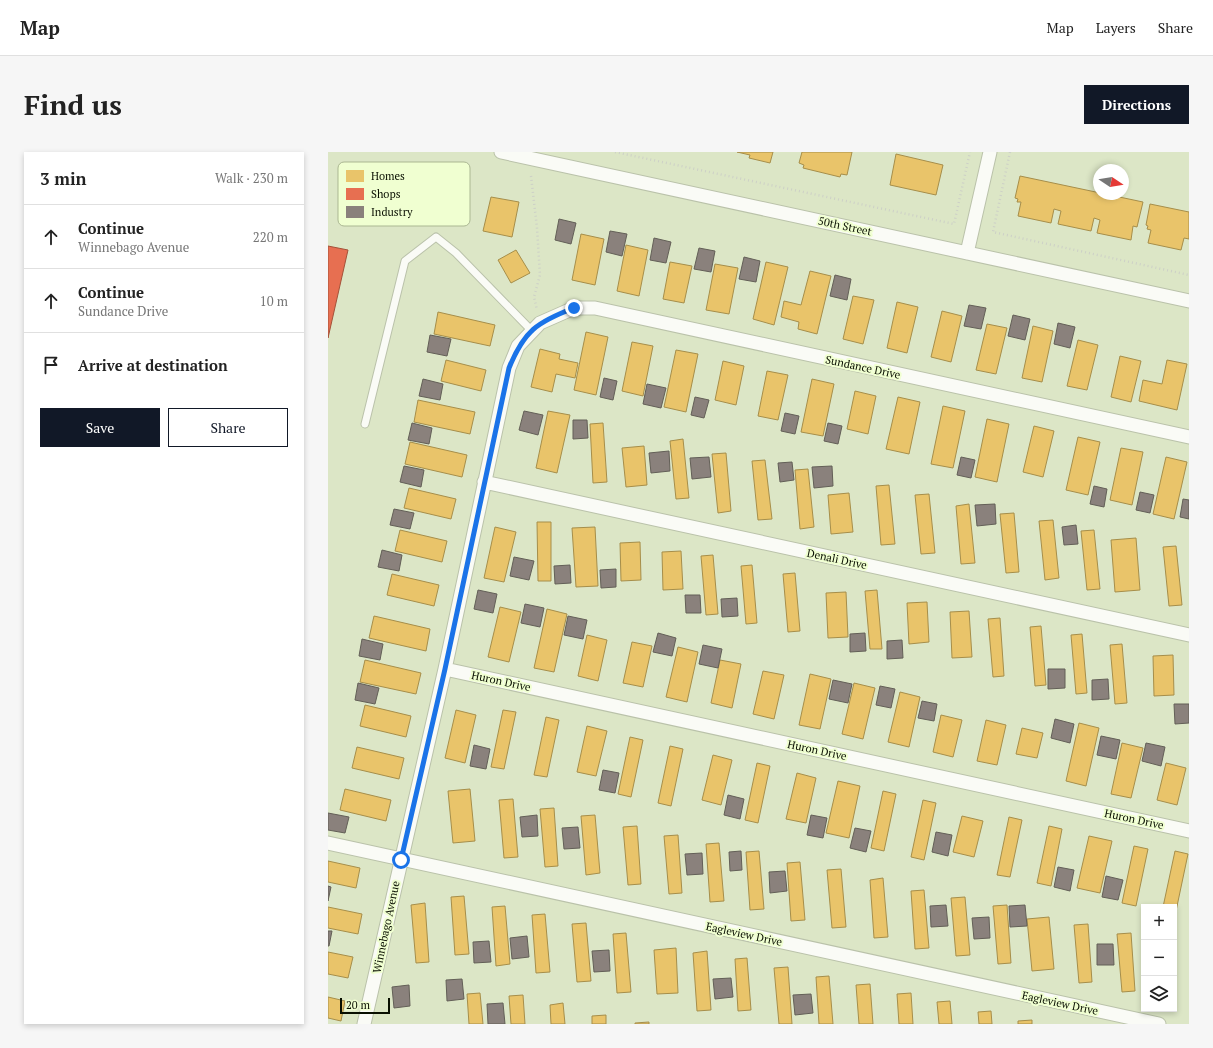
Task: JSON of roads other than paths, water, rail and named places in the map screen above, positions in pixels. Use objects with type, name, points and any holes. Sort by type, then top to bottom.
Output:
[{"type":"street","name":"50th Street","points":[[501,152],[1189,301]]},
{"type":"street","points":[[968,253],[990,152]]},
{"type":"street","name":"Sundance Drive","points":[[536,327],[574,308],[595,308],[1189,437]]},
{"type":"street","name":"Winnebago Avenue","points":[[364,1024],[445,669],[509,368],[518,346],[536,327]]},
{"type":"street","name":"Denali Drive","points":[[484,482],[1189,635]]},
{"type":"street","name":"Huron Drive","points":[[445,669],[1189,831]]},
{"type":"street","name":"Eagleview Drive","points":[[328,843],[1159,1024]]},
{"type":"lane","points":[[365,424],[405,261],[436,237],[456,253],[536,327]]}]
